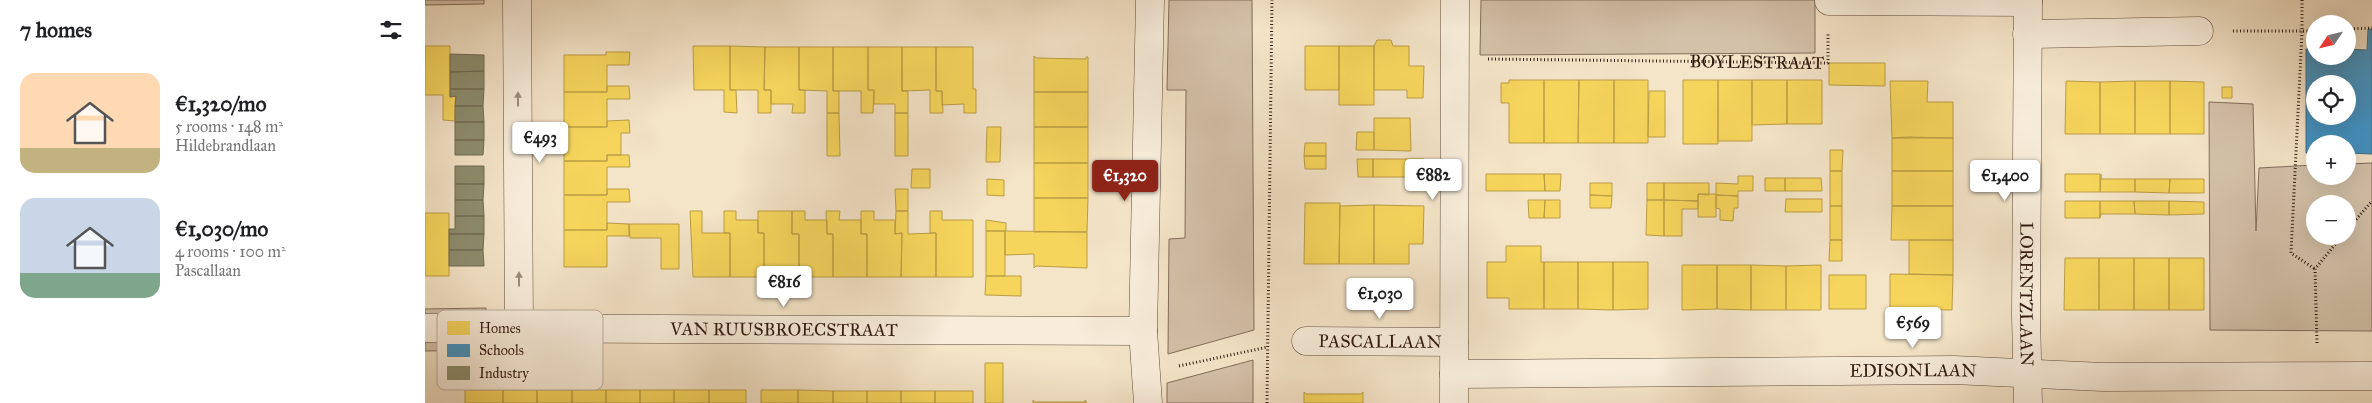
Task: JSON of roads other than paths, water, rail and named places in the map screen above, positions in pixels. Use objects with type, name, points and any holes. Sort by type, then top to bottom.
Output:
[{"type":"street","points":[[517,0],[519,310]]},
{"type":"street","points":[[1148,403],[1143,331],[1150,0]]},
{"type":"street","name":"PASCALLAAN","points":[[1454,403],[1455,0]]},
{"type":"street","points":[[1829,1],[2028,1]]},
{"type":"street","name":"LORENTZLAAN","points":[[2028,1],[2026,314],[2028,403]]},
{"type":"street","points":[[2027,34],[2199,31]]},
{"type":"street","name":"VAN RUUSBROECSTRAAT","points":[[603,328],[1143,331]]},
{"type":"street","name":"PASCALLAAN","points":[[1306,341],[1454,342]]},
{"type":"street","name":"EDISONLAAN","points":[[1454,374],[1954,370],[2103,377],[2318,374],[2372,376]]}]
